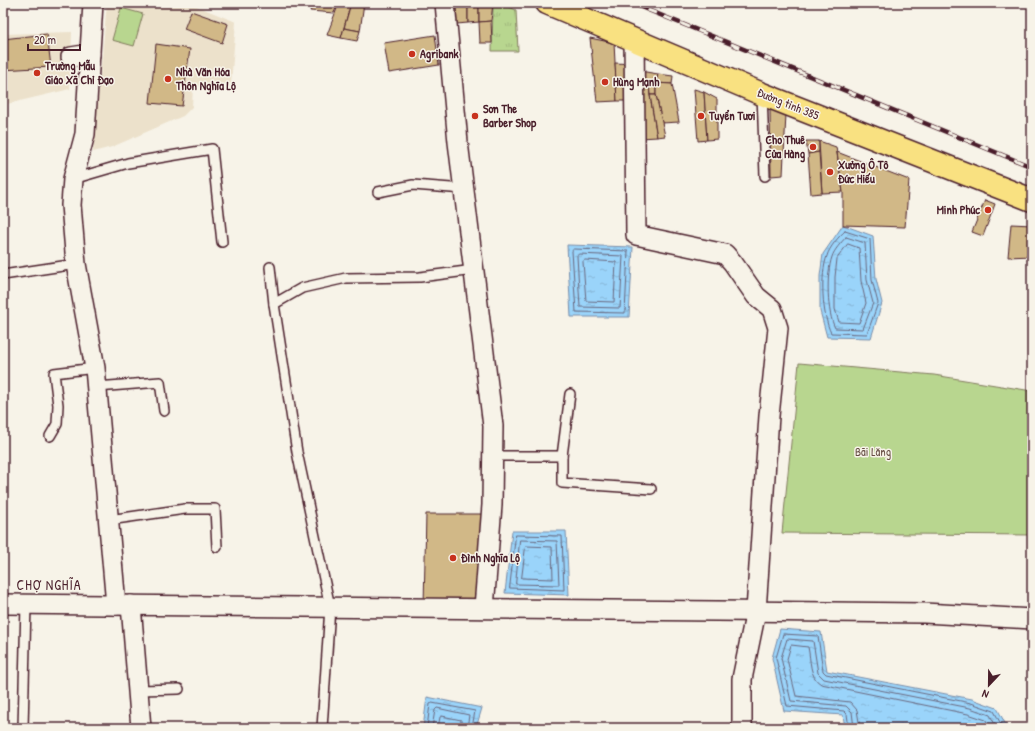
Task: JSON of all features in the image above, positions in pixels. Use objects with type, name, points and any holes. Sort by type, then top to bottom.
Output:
[{"type":"main road","name":"Đường tỉnh 385","points":[[547,3],[762,94],[1032,200]]},
{"type":"street","points":[[93,3],[94,63],[85,134],[73,179],[71,205],[76,264],[95,368],[109,520],[139,690],[141,728]]},
{"type":"street","points":[[444,3],[464,189],[494,426],[494,456],[484,608]]},
{"type":"street","points":[[634,39],[636,235],[725,254],[756,296],[772,309],[778,328],[769,416],[756,611],[742,679],[742,728]]},
{"type":"street","points":[[71,57],[94,63]]},
{"type":"street","points":[[3,604],[924,613],[1032,620]]},
{"type":"lane","points":[[762,94],[765,176]]},
{"type":"lane","points":[[73,179],[128,163],[212,149],[222,242]]},
{"type":"lane","points":[[378,192],[412,185],[464,189]]},
{"type":"lane","points":[[3,275],[76,264]]},
{"type":"lane","points":[[270,267],[274,304],[297,452],[330,607],[324,679],[322,728]]},
{"type":"lane","points":[[274,304],[302,288],[346,278],[420,277],[474,270]]},
{"type":"lane","points":[[50,436],[57,424],[58,405],[54,373],[95,368]]},
{"type":"lane","points":[[97,387],[160,382],[164,411]]},
{"type":"lane","points":[[570,394],[562,456],[562,483],[651,489]]},
{"type":"lane","points":[[494,456],[562,456]]},
{"type":"lane","points":[[109,520],[185,509],[215,510],[217,547]]},
{"type":"lane","points":[[23,728],[26,604]]},
{"type":"lane","points":[[139,690],[179,688]]},
{"type":"shaded area","points":[[107,3],[189,3],[236,22],[231,84],[193,86],[192,107],[183,116],[112,147],[93,152]]},
{"type":"shaded area","name":"Trường Mẫu Giáo Xã Chỉ Đạo","points":[[72,32],[70,89],[3,105],[3,34]]},
{"type":"green space","points":[[493,3],[500,3],[516,10],[518,51],[492,51]]},
{"type":"green space","points":[[121,8],[143,14],[134,46],[112,40]]},
{"type":"green space","name":"Bãi Lăng","points":[[799,363],[934,375],[1032,391],[1032,535],[782,533]]},
{"type":"water","points":[[843,225],[873,236],[876,279],[882,303],[871,338],[827,337],[820,311],[820,276],[823,254]]},
{"type":"water","points":[[567,245],[633,247],[629,317],[571,317]]},
{"type":"water","points":[[512,531],[566,531],[569,595],[505,593]]},
{"type":"water","points":[[780,629],[821,632],[827,671],[972,699],[997,708],[1007,727],[845,728],[843,715],[784,711],[772,658]]},
{"type":"water","points":[[427,697],[482,708],[476,728],[423,728]]},
{"type":"building","points":[[313,3],[338,3],[334,13],[310,11]]},
{"type":"building","points":[[339,3],[351,3],[341,38],[327,35]]},
{"type":"building","points":[[351,3],[364,3],[360,31],[344,28]]},
{"type":"building","points":[[455,3],[468,3],[468,23],[457,24]]},
{"type":"building","points":[[468,3],[479,3],[479,22],[468,23]]},
{"type":"building","points":[[479,3],[493,3],[491,21],[479,22]]},
{"type":"building","points":[[191,11],[228,24],[222,43],[184,29]]},
{"type":"building","points":[[491,21],[492,43],[480,43],[479,22]]},
{"type":"building","points":[[344,28],[360,31],[357,41],[341,38]]},
{"type":"building","points":[[47,34],[51,67],[3,70],[3,39]]},
{"type":"building","name":"Agribank","points":[[435,35],[439,65],[389,73],[384,43]]},
{"type":"building","name":"Hùng Mạnh","points":[[590,38],[614,43],[617,101],[597,102]]},
{"type":"building","name":"Nhà Văn Hóa Thôn Nghĩa Lộ","points":[[156,44],[190,49],[182,106],[150,103]]},
{"type":"building","points":[[615,63],[634,64],[635,101],[617,101]]},
{"type":"building","points":[[640,71],[658,74],[656,83],[641,82]]},
{"type":"building","points":[[658,74],[673,76],[672,84],[656,83]]},
{"type":"building","points":[[641,82],[649,83],[657,137],[641,138]]},
{"type":"building","points":[[649,83],[656,83],[656,95],[650,95]]},
{"type":"building","points":[[656,83],[672,84],[679,122],[662,123],[656,95]]},
{"type":"building","name":"Tuyển Tươi","points":[[694,89],[704,92],[707,140],[698,141]]},
{"type":"building","points":[[704,92],[717,99],[717,139],[707,140]]},
{"type":"building","points":[[650,95],[656,95],[665,136],[657,137]]},
{"type":"building","points":[[770,109],[786,114],[783,175],[771,176]]},
{"type":"building","name":"Cho Thuê Cửa Hàng","points":[[806,141],[819,141],[819,152],[808,154]]},
{"type":"building","name":"Xưởng Ô Tô Đức Hiếu","points":[[819,141],[836,147],[843,192],[822,193]]},
{"type":"building","points":[[819,152],[822,193],[811,194],[808,154]]},
{"type":"building","points":[[837,152],[909,180],[905,227],[843,225],[843,192]]},
{"type":"building","points":[[985,200],[995,204],[983,236],[972,232]]},
{"type":"building","points":[[1011,224],[1032,225],[1032,256],[1008,257]]},
{"type":"building","name":"Đình Nghĩa Lộ","points":[[426,514],[486,514],[479,602],[424,605]]},
{"type":"railway","points":[[631,3],[1032,167]]},
{"type":"place","name":"Agribank","points":[[412,54]]},
{"type":"place","name":"Trường Mẫu Giáo Xã Chỉ Đạo","points":[[37,73]]},
{"type":"place","name":"Nhà Văn Hóa Thôn Nghĩa Lộ","points":[[168,79]]},
{"type":"place","name":"Hùng Mạnh","points":[[605,82]]},
{"type":"place","name":"Sơn The Barber Shop","points":[[475,116]]},
{"type":"place","name":"Tuyển Tươi","points":[[701,116]]},
{"type":"place","name":"Cho Thuê Cửa Hàng","points":[[813,147]]},
{"type":"place","name":"Xưởng Ô Tô Đức Hiếu","points":[[830,172]]},
{"type":"place","name":"Minh Phúc","points":[[988,210]]},
{"type":"place","name":"Đình Nghĩa Lộ","points":[[453,558]]},
{"type":"district","name":"CHỢ NGHĨA","points":[[49,585]]}]
